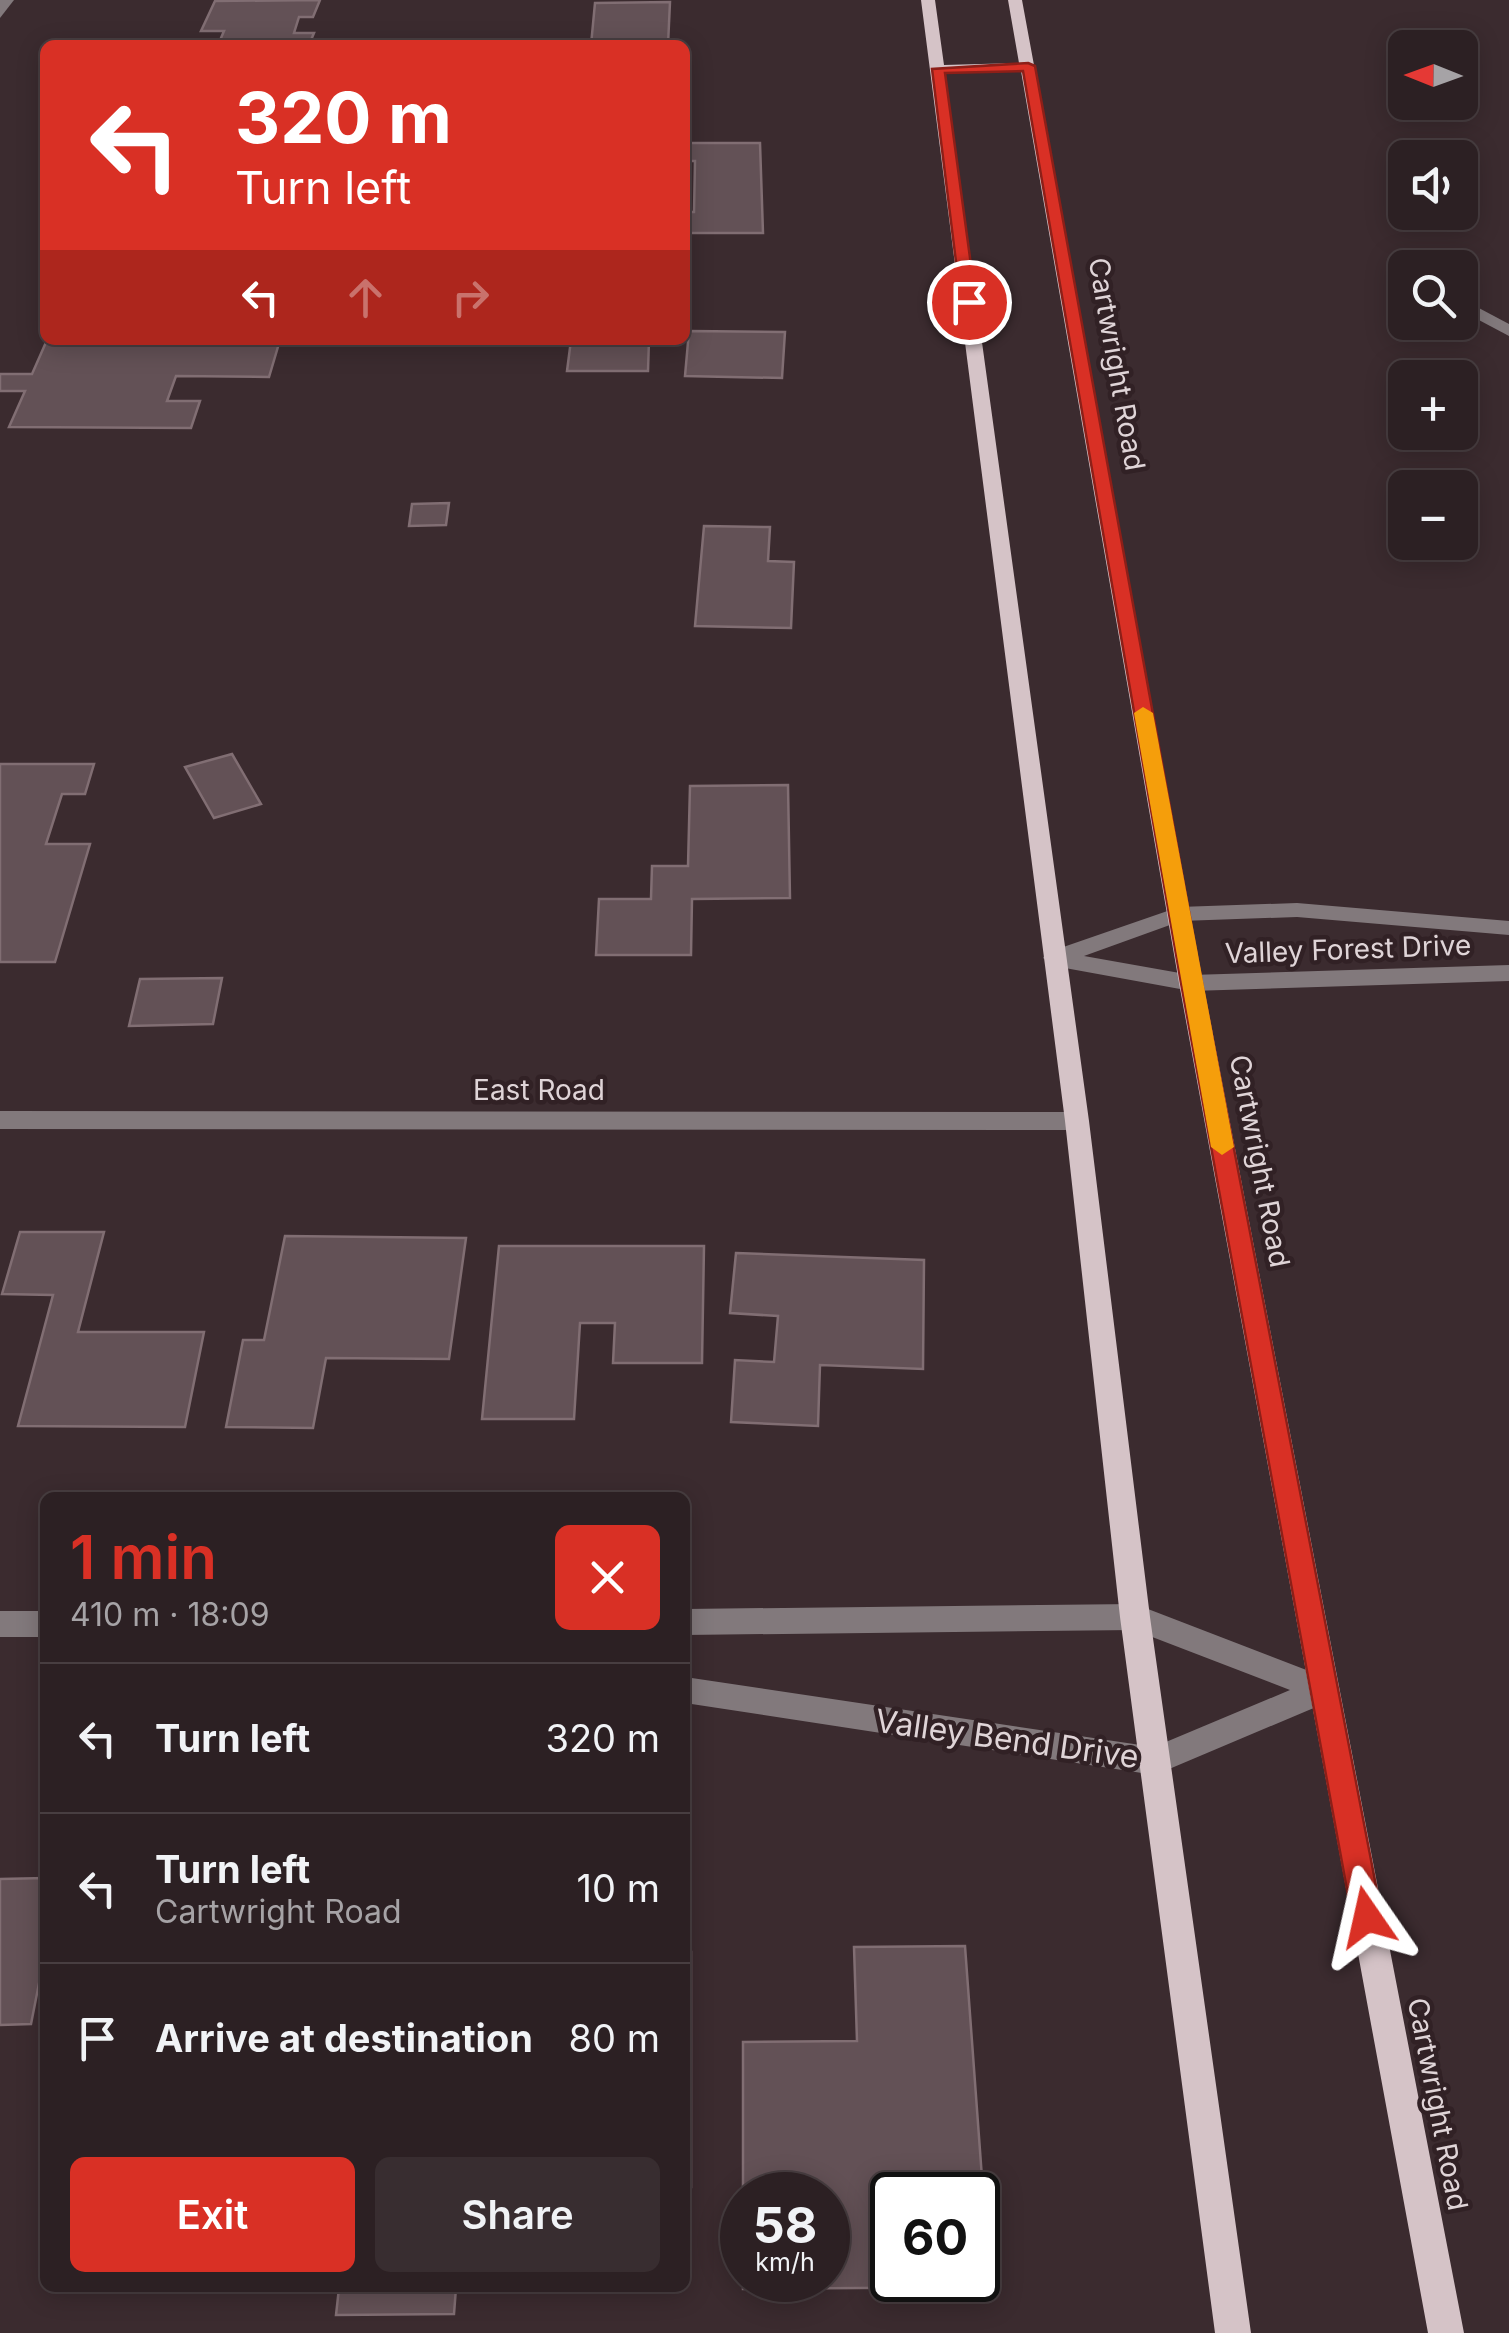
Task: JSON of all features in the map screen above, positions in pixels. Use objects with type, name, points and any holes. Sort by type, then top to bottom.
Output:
[{"type":"main road","points":[[928,0],[1077,1120],[1136,1617],[1233,2333]]},
{"type":"main road","name":"Cartwright Road","points":[[1015,0],[1191,983],[1446,2333]]},
{"type":"main road","points":[[938,69],[1028,66]]},
{"type":"street","points":[[0,14],[7,0]]},
{"type":"street","points":[[1478,314],[1509,332]]},
{"type":"street","name":"Valley Forest Drive","points":[[1054,958],[1179,914],[1297,910],[1509,928]]},
{"type":"street","name":"Valley Forest Drive","points":[[1054,958],[1191,983],[1509,973]]},
{"type":"street","name":"East Road","points":[[0,1120],[1077,1120]]},
{"type":"street","points":[[690,1622],[1136,1617],[1324,1690]]},
{"type":"street","points":[[0,1624],[40,1624]]},
{"type":"street","name":"Valley Bend Drive","points":[[690,1691],[1156,1761],[1324,1690]]},
{"type":"building","points":[[320,0],[313,17],[299,17],[294,33],[314,33],[311,40],[220,40],[224,31],[201,31],[215,1]]},
{"type":"building","points":[[670,2],[668,40],[591,40],[595,3]]},
{"type":"building","points":[[690,143],[760,143],[763,233],[690,233],[695,161],[690,161]]},
{"type":"building","points":[[690,331],[785,332],[782,378],[685,376]]},
{"type":"building","points":[[45,345],[279,345],[269,377],[176,376],[167,401],[200,401],[191,428],[9,427],[25,391],[0,391],[0,374],[32,374]]},
{"type":"building","points":[[570,345],[649,345],[648,371],[567,371]]},
{"type":"building","points":[[449,503],[446,525],[409,526],[412,504]]},
{"type":"building","points":[[704,526],[770,527],[768,561],[794,562],[791,628],[695,626]]},
{"type":"building","points":[[232,754],[261,804],[214,818],[185,767]]},
{"type":"building","points":[[0,764],[94,764],[85,794],[62,794],[46,844],[90,844],[55,962],[0,962]]},
{"type":"building","points":[[788,785],[790,898],[692,899],[691,955],[596,955],[599,899],[651,899],[652,866],[688,866],[690,786]]},
{"type":"building","points":[[222,978],[213,1024],[129,1026],[140,979]]},
{"type":"building","points":[[20,1232],[104,1232],[78,1332],[204,1332],[185,1427],[18,1426],[53,1295],[2,1294]]},
{"type":"building","points":[[285,1236],[466,1238],[449,1359],[326,1358],[313,1428],[226,1427],[243,1340],[264,1340]]},
{"type":"building","points":[[499,1246],[704,1246],[702,1363],[613,1363],[615,1323],[580,1323],[574,1419],[482,1419]]},
{"type":"building","points":[[736,1253],[924,1260],[923,1369],[820,1365],[818,1426],[731,1422],[735,1360],[774,1362],[778,1316],[730,1313]]},
{"type":"building","points":[[40,1878],[40,1978],[31,2024],[0,2025],[0,1879]]},
{"type":"building","points":[[965,1946],[982,2172],[870,2172],[870,2288],[850,2288],[850,2172],[743,2172],[743,2042],[857,2041],[854,1947]]},
{"type":"building","points":[[690,1952],[691,1952],[690,2187]]},
{"type":"building","points":[[339,2292],[456,2292],[454,2314],[336,2315]]},
{"type":"slow traffic","points":[[1143,713],[1222,1147]]},
{"type":"route","points":[[969,302],[938,69],[1028,66],[1191,983],[1367,1917]]}]
